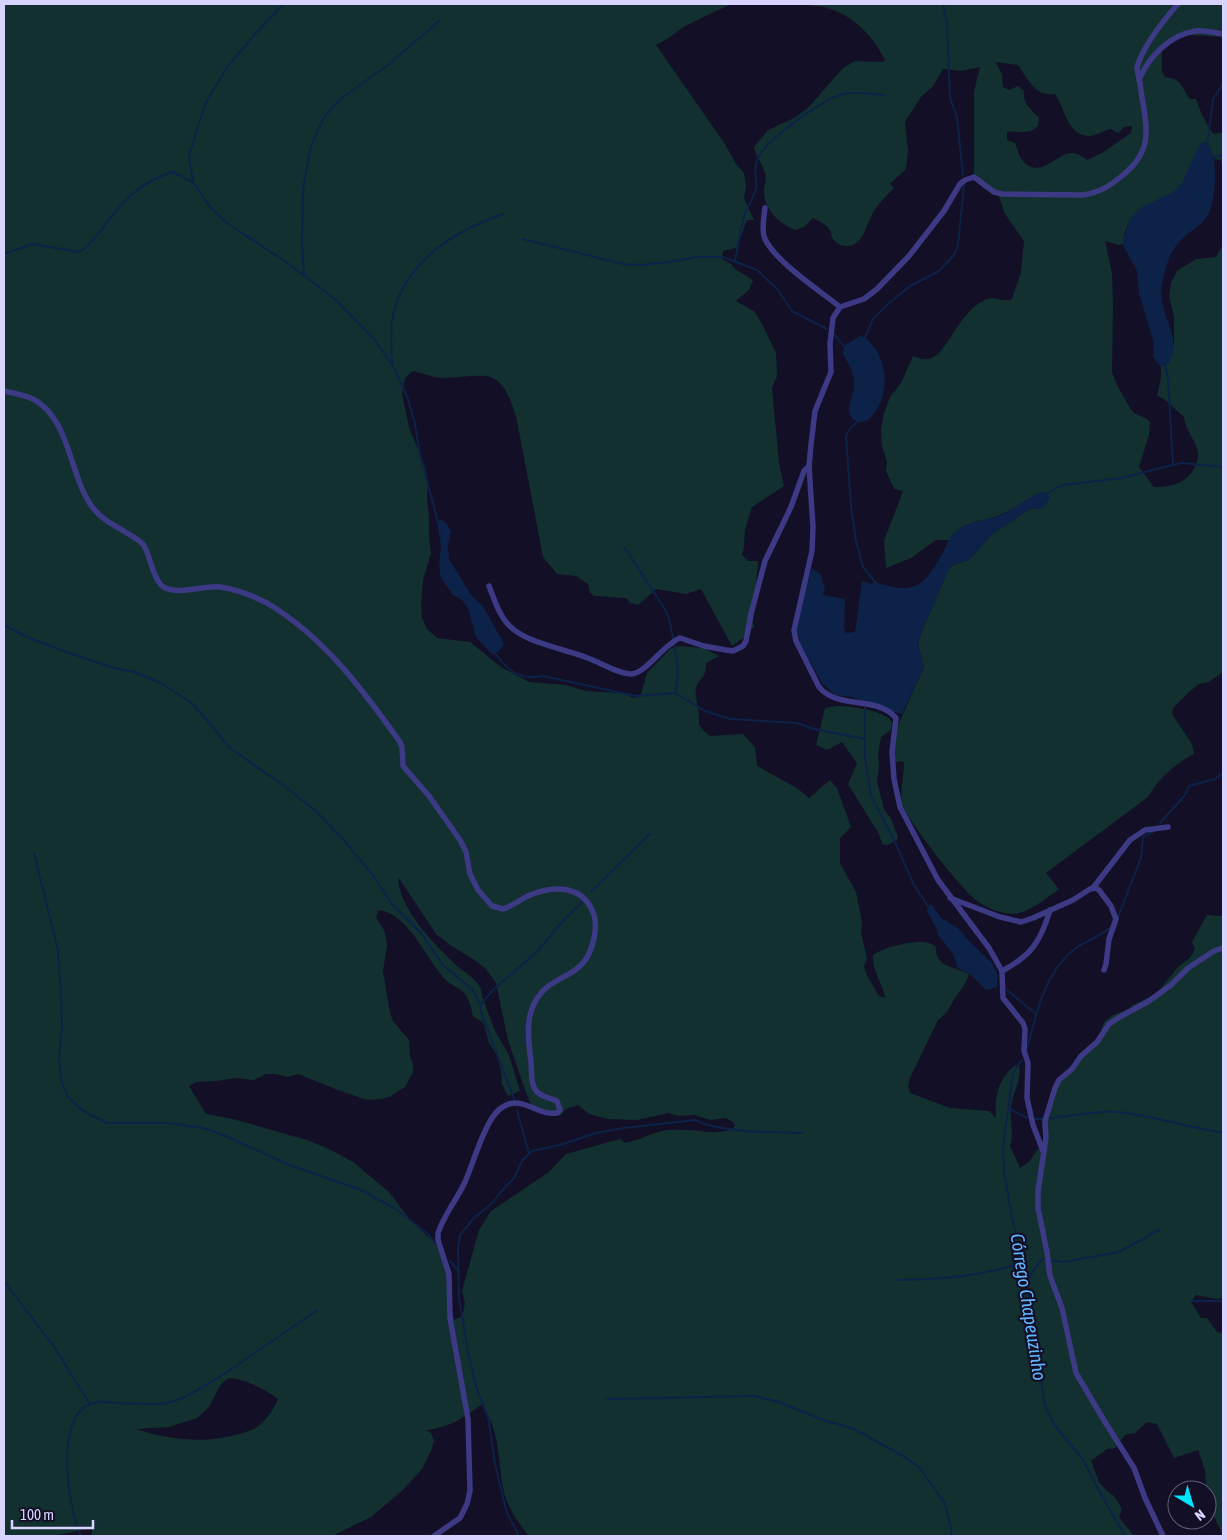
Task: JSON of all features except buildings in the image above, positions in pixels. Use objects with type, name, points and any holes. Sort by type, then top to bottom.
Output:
[{"type":"street","points":[[1043,1151],[1033,1126],[1027,1098],[1028,1063],[1024,1051],[1025,1029],[1023,1023],[1003,998],[1002,971],[989,948],[950,897],[928,862],[900,807],[894,779],[892,752],[896,718],[880,708],[853,701],[837,700],[824,692],[819,687],[796,640],[794,630],[796,616],[810,562],[813,541],[809,466],[815,411],[832,372],[832,327],[836,312],[840,307],[864,299],[896,270],[940,216],[960,184],[970,177],[978,178],[994,192],[1013,195],[1094,194],[1117,181],[1137,161],[1143,150],[1147,129],[1137,67],[1139,60],[1164,21],[1178,4]]},
{"type":"street","points":[[1140,80],[1144,68],[1153,56],[1186,33],[1197,31],[1223,34]]},
{"type":"street","points":[[765,208],[764,233],[769,245],[792,268],[840,307]]},
{"type":"street","points":[[4,391],[27,396],[35,400],[51,415],[66,445],[86,499],[101,518],[136,538],[142,544],[147,550],[157,580],[165,588],[176,590],[220,587],[254,597],[282,614],[303,630],[348,672],[400,742],[405,770],[429,796],[460,840],[466,852],[473,882],[485,900],[492,906],[503,909],[533,894],[571,890],[579,893],[592,909],[595,918],[595,930],[590,950],[585,960],[577,968],[548,985],[534,1003],[529,1016],[527,1029],[528,1044],[534,1086],[537,1092],[557,1101],[560,1110],[549,1113],[521,1103],[507,1104],[499,1109],[492,1119],[465,1181],[438,1233],[438,1240],[449,1274],[450,1318],[468,1419],[470,1491],[467,1504],[460,1518],[434,1536]]},
{"type":"street","points":[[489,586],[503,619],[521,635],[577,653],[627,674],[638,672],[669,644],[680,638],[714,648],[733,651],[739,649],[746,641],[765,561],[791,507],[804,470],[809,466]]},
{"type":"street","points":[[950,897],[970,906],[1021,922],[1073,900],[1093,888],[1130,840],[1145,830],[1168,827]]},
{"type":"street","points":[[1093,888],[1100,890],[1115,913],[1116,919],[1109,939],[1104,970]]},
{"type":"street","points":[[1002,971],[1019,962],[1035,947],[1043,932],[1050,910]]},
{"type":"street","points":[[1163,1536],[1145,1498],[1134,1468],[1076,1373],[1062,1308],[1050,1276],[1038,1208],[1038,1191],[1046,1138],[1047,1114],[1059,1080],[1097,1042],[1109,1024],[1149,1002],[1171,985],[1188,968],[1214,951],[1223,948]]},
{"type":"green space","points":[[4,4],[731,4],[685,26],[656,45],[744,173],[746,186],[744,198],[754,220],[746,222],[738,245],[735,248],[723,251],[722,259],[753,280],[749,290],[736,301],[754,311],[776,353],[777,376],[772,388],[779,463],[784,486],[752,507],[745,530],[742,555],[748,561],[758,561],[754,627],[732,646],[701,589],[686,594],[656,589],[638,605],[630,603],[626,598],[595,596],[590,593],[588,584],[576,576],[557,574],[543,557],[517,421],[513,407],[503,387],[493,378],[486,376],[439,378],[413,371],[405,378],[402,394],[409,427],[425,467],[428,483],[427,498],[431,553],[423,580],[422,618],[427,629],[437,638],[470,642],[501,667],[529,682],[566,685],[586,691],[621,693],[634,698],[641,694],[647,673],[670,649],[678,646],[704,648],[719,656],[706,663],[704,676],[696,688],[699,724],[702,729],[710,736],[743,734],[755,747],[757,766],[797,788],[809,798],[830,780],[837,788],[851,827],[840,838],[840,863],[856,892],[862,925],[861,933],[867,958],[864,966],[866,974],[879,996],[885,998],[874,967],[873,955],[900,944],[931,943],[936,947],[937,954],[942,963],[969,974],[965,984],[947,1012],[938,1020],[910,1078],[908,1086],[910,1093],[950,1108],[989,1111],[996,1118],[996,1103],[1001,1082],[1010,1070],[1016,1065],[1019,1066],[1018,1081],[1011,1106],[1012,1138],[1010,1146],[1020,1168],[1029,1162],[1037,1150],[1042,1148],[1044,1140],[1042,1124],[1052,1090],[1099,1037],[1104,1022],[1111,1016],[1129,1009],[1133,1005],[1156,994],[1179,966],[1190,958],[1195,949],[1192,942],[1207,915],[1220,916],[1223,914],[1223,1298],[1217,1299],[1196,1295],[1191,1302],[1201,1318],[1207,1318],[1217,1332],[1223,1333],[1223,1536],[1217,1522],[1217,1480],[1206,1480],[1205,1470],[1198,1450],[1174,1458],[1157,1424],[1147,1422],[1135,1433],[1125,1435],[1115,1448],[1107,1449],[1091,1461],[1099,1482],[1115,1497],[1122,1509],[1119,1517],[1134,1536],[529,1536],[509,1507],[505,1496],[496,1437],[488,1415],[481,1405],[455,1422],[426,1430],[431,1433],[434,1441],[422,1469],[403,1490],[371,1517],[332,1536],[92,1536],[92,1528],[54,1536],[4,1536]],"holes":[[[398,877],[436,934],[486,969],[496,983],[508,1040],[532,1107],[560,1116],[566,1109],[578,1105],[589,1114],[608,1119],[637,1120],[669,1113],[678,1116],[694,1115],[711,1120],[726,1118],[733,1122],[735,1126],[718,1132],[665,1130],[625,1143],[620,1139],[566,1154],[549,1172],[491,1211],[479,1230],[462,1291],[465,1303],[463,1313],[461,1317],[454,1320],[448,1289],[445,1256],[432,1238],[427,1236],[408,1217],[389,1192],[353,1162],[329,1149],[307,1140],[233,1119],[206,1114],[189,1086],[197,1082],[236,1078],[254,1080],[266,1074],[287,1077],[298,1074],[367,1100],[389,1097],[405,1087],[413,1072],[413,1064],[410,1057],[409,1040],[393,1021],[390,1013],[383,971],[387,946],[384,930],[376,917],[379,910],[390,913],[400,920],[409,929],[439,972],[449,983],[465,994],[473,1016],[483,1023],[489,1043],[497,1055],[502,1084],[508,1096],[520,1091],[509,1055],[495,1031],[480,987],[477,982],[447,957],[419,925],[404,901]],[[229,1378],[255,1385],[278,1399],[268,1416],[254,1429],[226,1437],[200,1440],[161,1436],[136,1429],[169,1427],[197,1418],[209,1407],[221,1384]]]},
{"type":"green space","points":[[800,4],[1223,4],[1223,37],[1190,35],[1181,37],[1161,50],[1162,71],[1165,77],[1178,81],[1190,99],[1196,99],[1202,115],[1213,134],[1223,132],[1223,173],[1221,160],[1213,159],[1210,148],[1205,142],[1180,186],[1174,192],[1145,207],[1132,217],[1125,232],[1123,244],[1118,245],[1105,241],[1112,273],[1112,372],[1130,408],[1134,413],[1150,422],[1149,435],[1139,467],[1154,487],[1168,486],[1181,482],[1191,474],[1198,455],[1196,445],[1186,426],[1184,417],[1164,399],[1157,396],[1161,378],[1161,366],[1166,365],[1174,345],[1174,316],[1169,297],[1171,283],[1177,271],[1196,259],[1216,257],[1223,244],[1223,672],[1209,682],[1199,684],[1173,708],[1172,714],[1192,744],[1194,754],[1168,772],[1148,797],[1046,873],[1059,889],[1034,906],[1019,913],[1008,914],[997,911],[976,900],[924,839],[902,804],[904,762],[894,763],[894,734],[924,667],[918,644],[949,568],[969,560],[990,536],[1029,509],[1042,508],[1038,494],[1004,513],[969,524],[949,540],[936,540],[911,558],[886,568],[884,541],[903,491],[894,489],[886,471],[887,462],[882,446],[881,429],[890,397],[901,383],[913,356],[926,359],[938,354],[964,317],[985,300],[991,298],[1012,299],[1021,272],[1024,241],[1005,214],[998,194],[984,189],[974,176],[974,91],[980,67],[961,71],[943,69],[933,86],[921,97],[905,122],[908,151],[906,169],[890,184],[894,188],[874,211],[861,238],[853,245],[843,246],[838,244],[833,239],[828,227],[813,218],[804,227],[795,230],[784,224],[774,215],[765,199],[766,176],[754,147],[768,130],[794,118],[808,108],[843,68],[855,61],[883,62],[885,60],[875,43],[854,21],[827,8]],"holes":[[[996,62],[1018,65],[1037,90],[1042,93],[1055,94],[1067,119],[1075,130],[1081,134],[1091,136],[1111,129],[1118,133],[1124,127],[1132,126],[1131,133],[1102,153],[1087,160],[1079,154],[1068,153],[1045,166],[1032,167],[1026,164],[1020,157],[1015,143],[1007,140],[1007,132],[1030,131],[1038,126],[1039,118],[1026,103],[1024,91],[1018,86],[1009,90],[1003,87],[1002,75]]]},
{"type":"green space","points":[[836,706],[858,708],[882,714],[892,722],[891,730],[881,737],[877,782],[884,809],[891,819],[898,837],[897,840],[888,845],[882,844],[879,834],[848,784],[857,763],[842,742],[827,750],[816,745],[825,708]]},
{"type":"water","points":[[1205,142],[1210,147],[1214,162],[1215,183],[1212,204],[1201,224],[1178,243],[1164,273],[1161,297],[1172,333],[1174,348],[1168,364],[1160,366],[1153,357],[1154,343],[1139,294],[1137,271],[1123,245],[1123,240],[1134,214],[1142,207],[1173,192],[1181,185],[1200,144]]},
{"type":"water","points":[[860,336],[864,337],[874,347],[879,355],[885,382],[884,392],[877,409],[868,420],[863,422],[853,419],[849,412],[854,381],[843,353],[845,345]]},
{"type":"water","points":[[1043,492],[1047,493],[1050,498],[1043,508],[1029,509],[990,536],[969,560],[949,568],[918,644],[924,667],[902,714],[852,697],[835,695],[822,683],[800,644],[797,629],[812,568],[821,575],[825,590],[822,595],[845,599],[844,629],[846,633],[855,632],[862,581],[898,588],[915,586],[928,575],[942,554],[949,539],[961,527],[1003,514]]},
{"type":"water","points":[[440,519],[446,523],[451,531],[448,545],[449,559],[471,595],[483,606],[503,642],[504,646],[493,655],[476,637],[466,602],[453,595],[441,578],[439,567],[442,536],[437,523]]},
{"type":"water","points":[[931,904],[941,918],[958,928],[992,963],[997,973],[997,987],[986,990],[970,974],[958,968],[952,952],[938,935],[927,911],[928,906]]},
{"type":"waterway","points":[[284,4],[228,66],[205,104],[189,156],[193,182],[210,207],[227,223],[289,264],[336,300],[375,340],[394,368],[408,399],[415,424],[420,455],[438,522]]},
{"type":"waterway","points":[[943,4],[947,23],[950,98],[957,117],[963,175]]},
{"type":"waterway","points":[[304,275],[302,245],[303,189],[311,146],[324,117],[342,98],[389,64],[439,21]]},
{"type":"waterway","name":"Córrego Chapeuzinho","points":[[1207,147],[1213,99],[1223,84]]},
{"type":"waterway","points":[[735,262],[744,217],[756,189],[755,170],[758,158],[763,150],[783,131],[809,112],[833,98],[842,94],[852,93],[884,95]]},
{"type":"waterway","points":[[1211,158],[1223,155]]},
{"type":"waterway","points":[[4,254],[32,244],[79,252],[92,242],[136,191],[152,180],[172,172],[193,182]]},
{"type":"waterway","points":[[864,340],[873,319],[888,304],[910,286],[939,271],[954,255],[958,245],[964,184]]},
{"type":"waterway","points":[[392,364],[392,321],[395,306],[408,280],[427,257],[451,238],[473,226],[503,214]]},
{"type":"waterway","points":[[523,239],[623,264],[641,265],[697,257],[723,257],[757,270],[778,290],[792,311],[827,329]]},
{"type":"waterway","points":[[834,334],[846,349]]},
{"type":"waterway","name":"Córrego Chapeuzinho","points":[[1165,365],[1168,379],[1173,465]]},
{"type":"waterway","points":[[858,421],[846,436],[851,506],[856,541],[863,567],[876,583]]},
{"type":"waterway","name":"Córrego Chapeuzinho","points":[[1046,495],[1064,485],[1121,478],[1181,463],[1223,467]]},
{"type":"waterway","points":[[439,527],[442,547]]},
{"type":"waterway","points":[[625,548],[666,611],[673,639]]},
{"type":"waterway","points":[[462,598],[467,606]]},
{"type":"waterway","points":[[4,625],[27,637],[69,653],[114,668],[134,672],[161,683],[193,704],[230,748],[287,788],[317,812],[372,874],[392,904],[421,933],[443,965],[473,990],[515,1101]]},
{"type":"waterway","points":[[674,644],[678,668],[675,693]]},
{"type":"waterway","points":[[495,653],[510,670],[527,677],[543,676],[636,696],[675,693],[705,711],[730,719],[797,723],[814,729],[865,739]]},
{"type":"waterway","name":"Córrego Chapeuzinho","points":[[865,708],[865,758],[871,796],[896,844],[913,883],[929,908]]},
{"type":"waterway","points":[[1160,823],[1185,795],[1189,786],[1215,779],[1223,773]]},
{"type":"waterway","points":[[1118,917],[1141,858],[1143,837],[1153,832]]},
{"type":"waterway","points":[[591,892],[650,834]]},
{"type":"waterway","points":[[34,853],[58,950],[62,1028],[59,1058],[62,1083],[68,1097],[83,1111],[107,1123],[167,1123],[204,1128],[287,1164],[361,1190],[405,1216],[428,1234],[437,1246]]},
{"type":"waterway","points":[[480,1005],[495,988],[538,951],[561,923],[583,901]]},
{"type":"waterway","points":[[1026,1052],[1041,999],[1061,962],[1075,949],[1110,928]]},
{"type":"waterway","name":"Córrego Chapeuzinho","points":[[1007,990],[1036,1014]]},
{"type":"waterway","name":"Córrego Chapeuzinho","points":[[1022,1060],[1013,1073],[1003,1148],[1004,1171],[1012,1218],[1024,1266],[1045,1406],[1055,1426],[1082,1458],[1125,1536]]},
{"type":"waterway","points":[[1008,1108],[1027,1118]]},
{"type":"waterway","points":[[517,1111],[529,1153]]},
{"type":"waterway","points":[[1049,1118],[1097,1112],[1116,1112],[1221,1132]]},
{"type":"waterway","points":[[1035,1119],[1043,1119]]},
{"type":"waterway","points":[[519,1536],[507,1513],[495,1464],[489,1421],[476,1386],[468,1351],[459,1298],[458,1248],[460,1235],[473,1219],[492,1203],[514,1178],[522,1161],[532,1151],[560,1145],[596,1133],[695,1120],[733,1130],[803,1133]]},
{"type":"waterway","points":[[1051,1260],[1063,1262],[1119,1252],[1159,1230]]},
{"type":"waterway","points":[[1027,1281],[1039,1262],[1044,1259]]},
{"type":"waterway","points":[[450,1261],[459,1272]]},
{"type":"waterway","points":[[897,1280],[945,1278],[976,1274],[1023,1262]]},
{"type":"waterway","points":[[4,1281],[54,1347],[90,1404]]},
{"type":"waterway","points":[[1191,1301],[1223,1301]]},
{"type":"waterway","points":[[81,1536],[72,1505],[67,1464],[68,1443],[72,1425],[80,1411],[98,1402],[157,1404],[180,1399],[202,1388],[318,1310]]},
{"type":"waterway","points":[[607,1399],[754,1396],[779,1402],[823,1420],[854,1429],[905,1457],[920,1468],[945,1504],[951,1527],[951,1536]]}]
